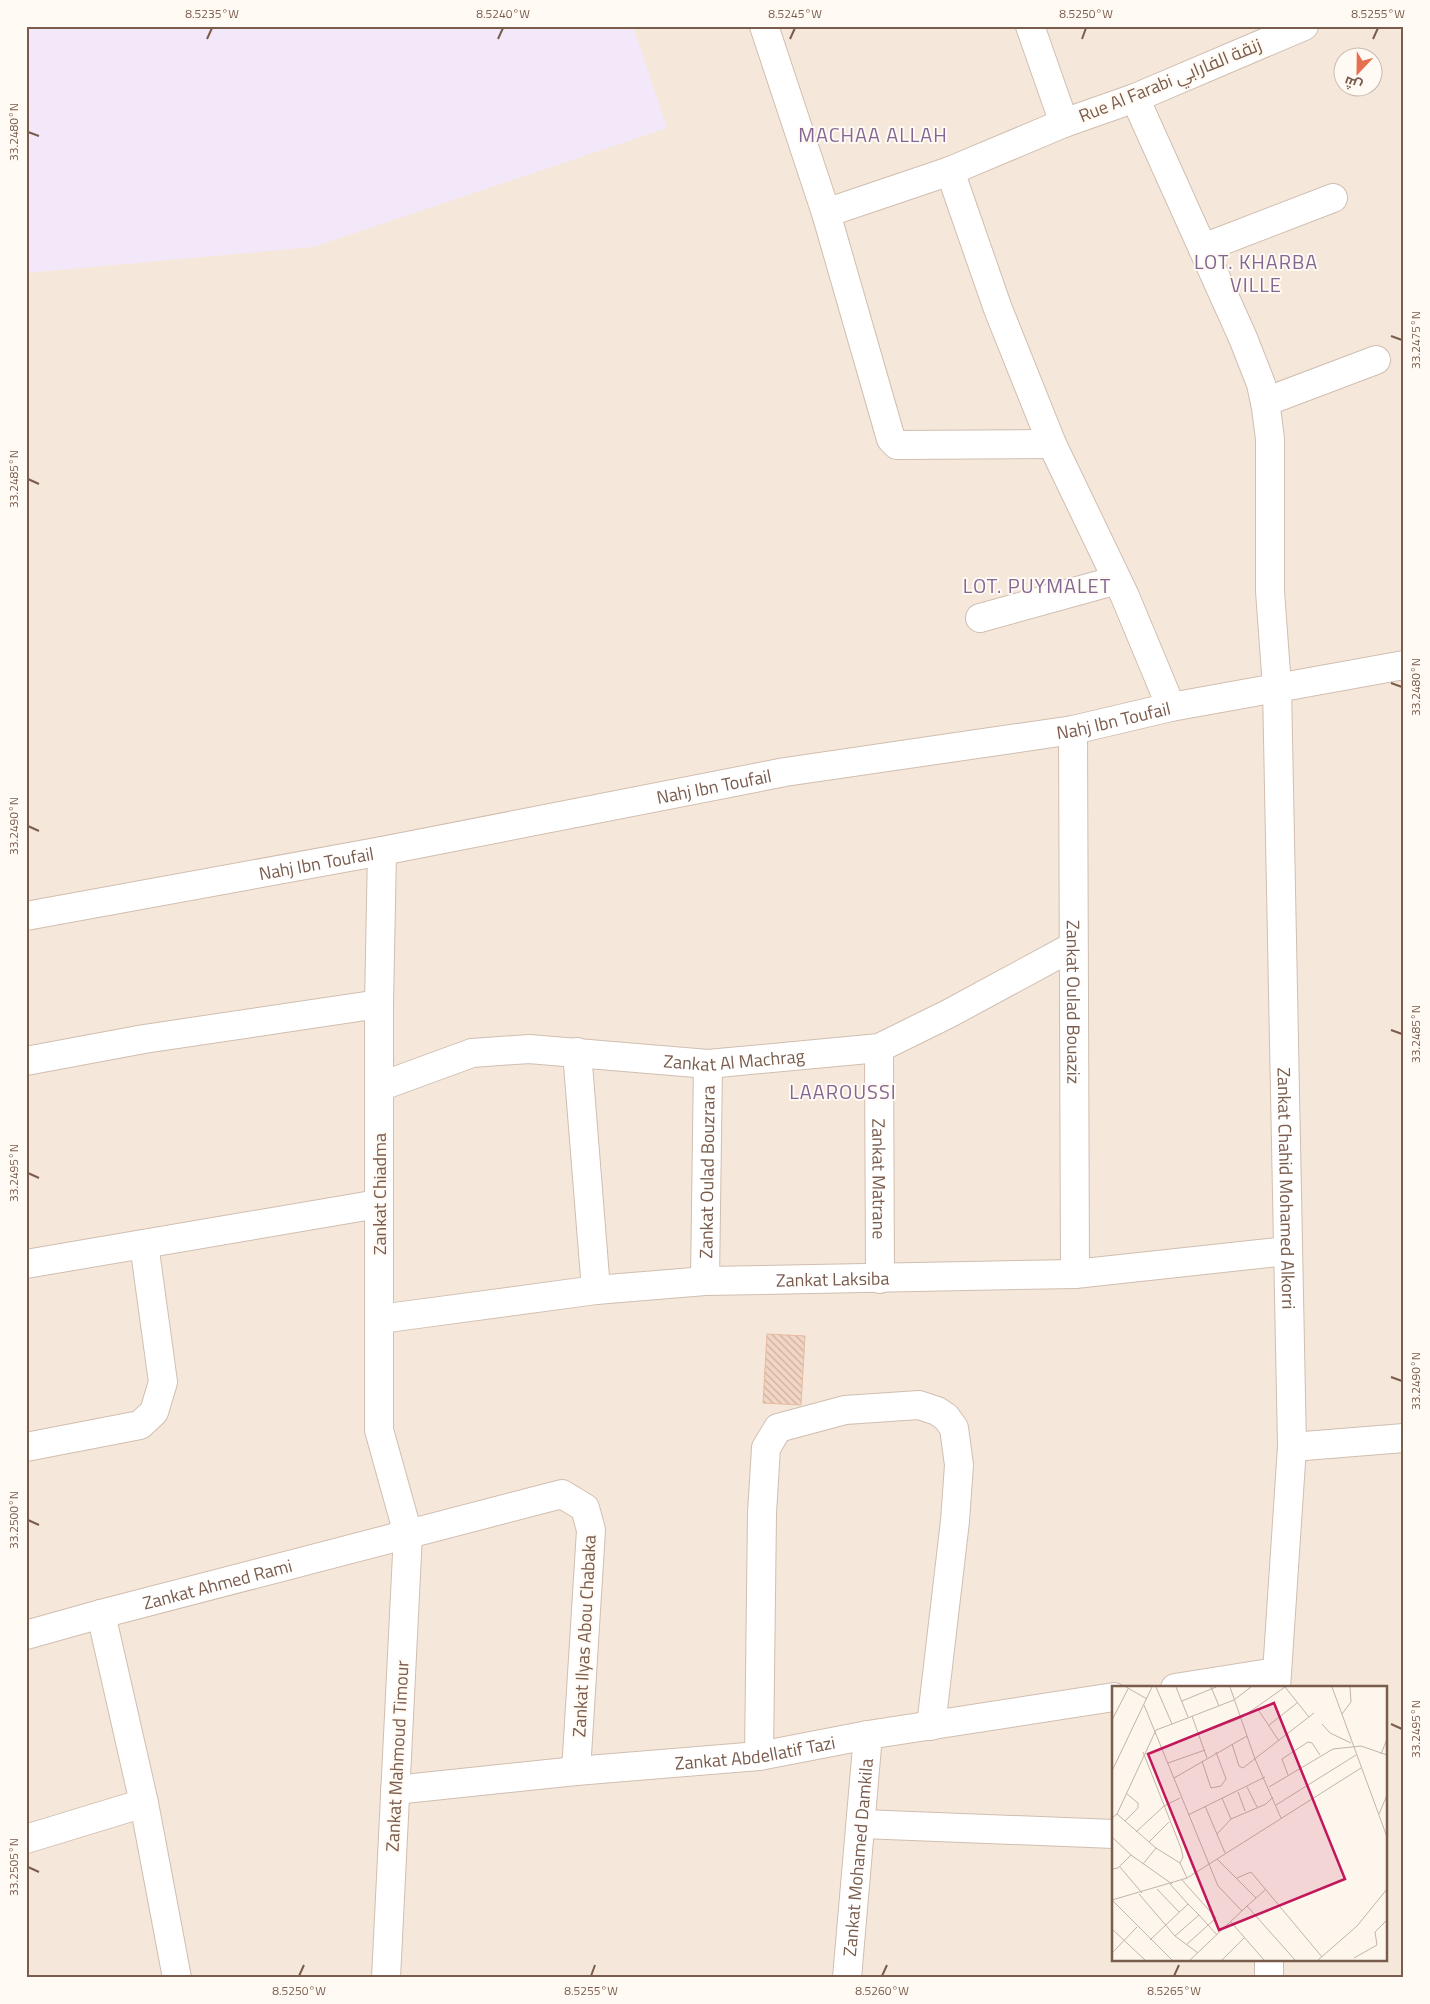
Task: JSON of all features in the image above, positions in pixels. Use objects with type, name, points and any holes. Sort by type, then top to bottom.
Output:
[{"type":"street","points":[[764,26],[826,213],[890,439],[897,445],[1052,444]]},
{"type":"street","name":"Rue Al Farabi زنقة الفارابي","points":[[1030,26],[1064,123]]},
{"type":"street","name":"Rue Al Farabi زنقة الفارابي","points":[[826,213],[950,171],[1064,123],[1135,98],[1294,28]]},
{"type":"street","name":"Zankat Chahid Mohamed Alkorri","points":[[1135,98],[1243,338],[1261,384],[1270,439],[1270,591],[1277,687],[1292,1447],[1276,1680]]},
{"type":"street","points":[[950,171],[998,309],[1052,444],[1117,580],[1171,707]]},
{"type":"street","points":[[1203,248],[1333,198]]},
{"type":"street","points":[[1265,402],[1376,360]]},
{"type":"street","points":[[980,618],[1117,580]]},
{"type":"street","name":"Nahj Ibn Toufail","points":[[26,916],[382,851],[785,772],[1072,730],[1171,707],[1404,665]]},
{"type":"street","name":"Zankat Oulad Bouaziz","points":[[1072,730],[1075,1274]]},
{"type":"street","name":"Zankat Chiadma","points":[[382,851],[379,1004],[379,1430],[408,1534]]},
{"type":"street","name":"Zankat Al Machrag","points":[[379,1087],[472,1053],[529,1048],[708,1064],[880,1048],[1072,948]]},
{"type":"street","points":[[26,1061],[144,1039],[379,1004]]},
{"type":"street","name":"Zankat Matrane","points":[[880,1048],[880,1279]]},
{"type":"street","points":[[577,1052],[596,1290]]},
{"type":"street","name":"Zankat Oulad Bouzrara","points":[[705,1281],[708,1064]]},
{"type":"street","points":[[26,1264],[378,1204]]},
{"type":"street","points":[[26,1447],[140,1425],[154,1412],[163,1382],[144,1244]]},
{"type":"street","name":"Zankat Laksiba","points":[[380,1319],[596,1290],[705,1281],[1075,1274],[1287,1251]]},
{"type":"street","points":[[758,1756],[762,1513],[766,1448],[778,1428],[845,1410],[919,1405],[946,1416],[954,1428],[959,1466],[955,1521],[931,1726]]},
{"type":"street","points":[[1292,1447],[1404,1438]]},
{"type":"street","name":"Zankat Ilyas Abou Chabaka","points":[[408,1534],[562,1494],[585,1508],[591,1530],[576,1771]]},
{"type":"street","name":"Zankat Ahmed Rami","points":[[26,1635],[408,1534]]},
{"type":"street","name":"Zankat Mahmoud Timour","points":[[386,1978],[408,1534]]},
{"type":"street","points":[[101,1614],[144,1802],[177,1978]]},
{"type":"street","points":[[1200,1686],[1276,1680]]},
{"type":"street","name":"Zankat Abdellatif Tazi","points":[[395,1790],[576,1771],[758,1756],[868,1736],[1112,1697]]},
{"type":"street","name":"Zankat Mohamed Damkila","points":[[847,1978],[862,1824],[868,1736]]},
{"type":"street","points":[[26,1839],[144,1802]]},
{"type":"street","points":[[862,1824],[1112,1834]]},
{"type":"street","points":[[1269,1978],[1270,1962]]},
{"type":"shaded area","points":[[26,26],[1404,26],[1404,1978],[26,1978]]},
{"type":"shaded area","points":[[26,26],[633,26],[667,128],[313,247],[26,273]]},
{"type":"building","points":[[767,1334],[805,1336],[801,1405],[763,1403]]},
{"type":"district","name":"MACHAA ALLAH","points":[[873,134]]},
{"type":"district","name":"LOT. KHARBA VILLE","points":[[1256,272]]},
{"type":"district","name":"LOT. PUYMALET","points":[[1037,585]]},
{"type":"district","name":"LAAROUSSI","points":[[843,1091]]}]
